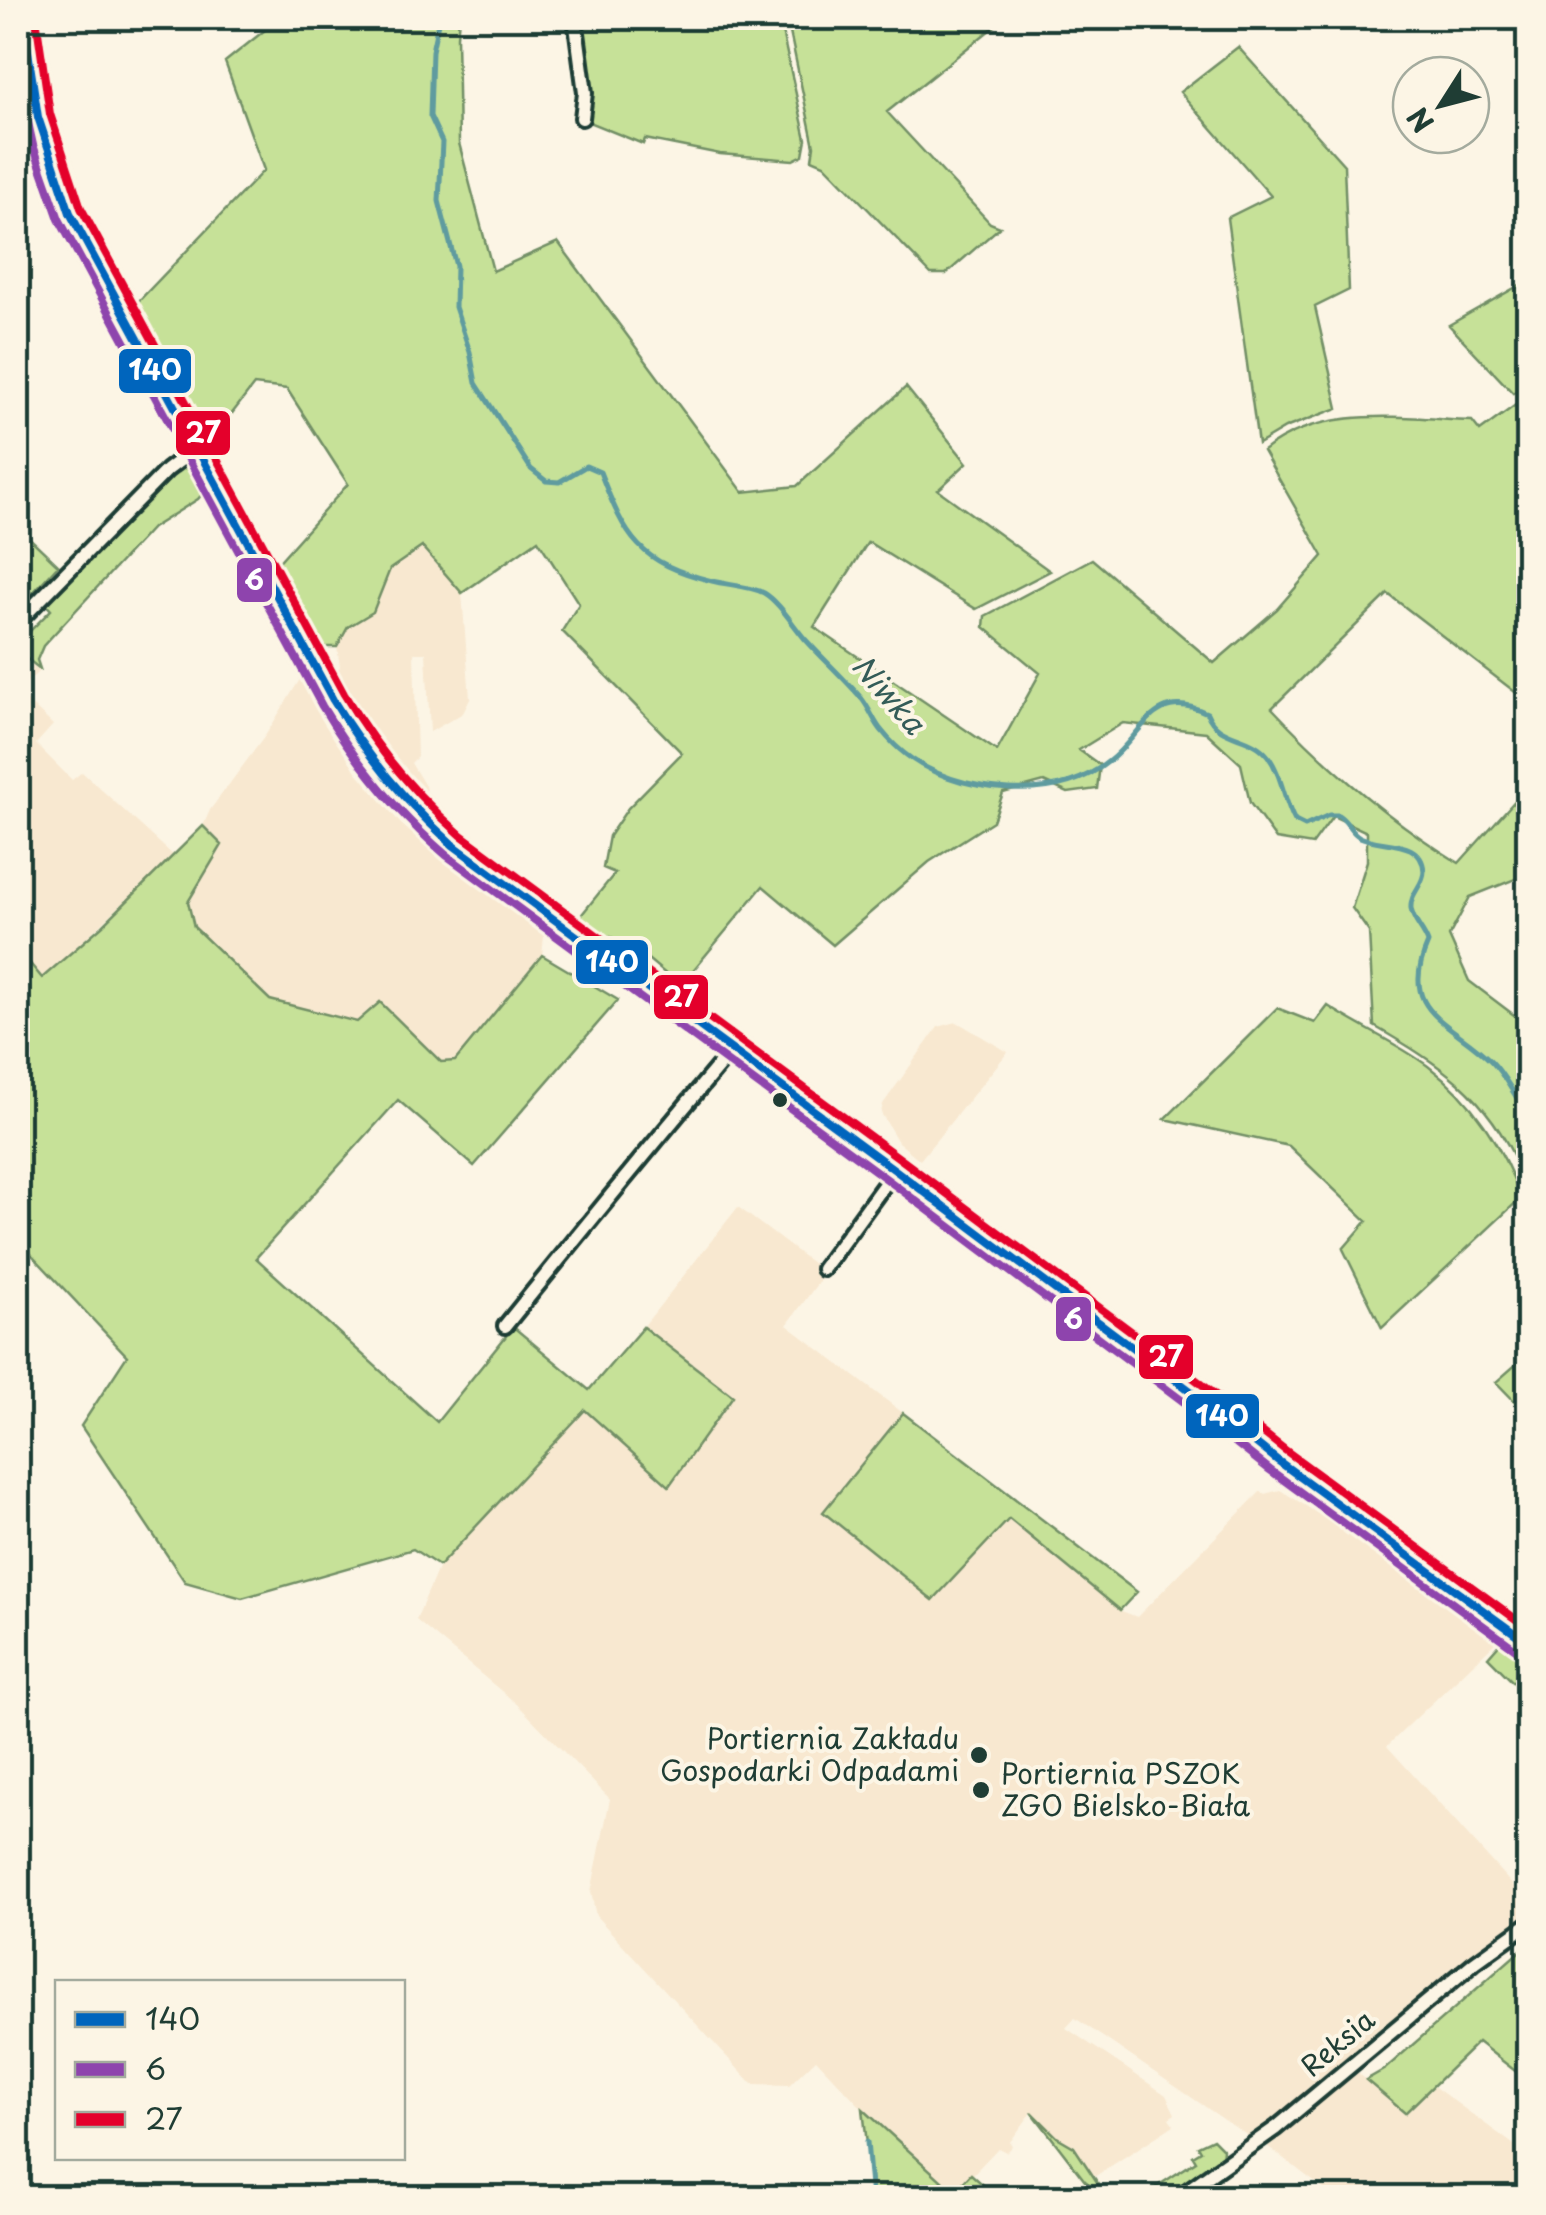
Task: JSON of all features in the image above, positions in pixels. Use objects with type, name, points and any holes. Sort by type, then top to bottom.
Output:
[{"type":"main road","points":[[23,18],[33,100],[45,150],[89,251],[346,724],[403,799],[453,844],[1192,1392],[1277,1460],[1528,1642]]},
{"type":"street","points":[[575,18],[585,93],[582,118]]},
{"type":"street","points":[[18,622],[166,470],[196,448]]},
{"type":"street","points":[[505,1326],[601,1204],[732,1050]]},
{"type":"street","points":[[823,1270],[894,1170]]},
{"type":"street","name":"Reksia","points":[[1177,2198],[1276,2128],[1474,1962],[1528,1924]]},
{"type":"shaded area","points":[[423,547],[462,593],[470,699],[463,713],[430,732],[426,653],[414,653],[417,757],[411,763],[425,786],[428,800],[373,737],[332,672],[340,667],[337,647],[348,627],[373,612],[390,569]]},
{"type":"shaded area","points":[[22,654],[39,671],[18,692],[18,655]]},
{"type":"shaded area","points":[[302,676],[355,770],[401,824],[453,869],[545,927],[542,955],[455,1061],[441,1062],[381,1002],[357,1022],[270,1000],[194,927],[188,902],[222,845],[203,826]]},
{"type":"shaded area","points":[[18,692],[53,725],[36,744],[72,780],[82,772],[174,856],[42,979],[18,949]]},
{"type":"shaded area","points":[[957,1022],[1008,1052],[920,1160],[898,1142],[881,1113],[883,1104],[938,1027]]},
{"type":"shaded area","points":[[738,1207],[825,1273],[787,1325],[903,1413],[823,1513],[934,1599],[1009,1519],[1119,1610],[1137,1617],[1261,1491],[1264,1494],[1280,1490],[1376,1549],[1499,1639],[1387,1746],[1526,1900],[1526,1916],[1468,1958],[1251,2138],[1075,2018],[1066,2028],[1166,2095],[1175,2114],[1169,2118],[1174,2125],[1094,2177],[1074,2147],[1057,2137],[1032,2112],[1010,2142],[1012,2146],[1006,2152],[998,2148],[955,2193],[863,2109],[816,2059],[789,2085],[752,2084],[596,1916],[591,1892],[610,1799],[518,1705],[416,1620],[439,1566],[585,1410],[669,1485],[733,1396],[643,1327]]},
{"type":"shaded area","points":[[1357,2072],[1405,2113],[1432,2085],[1528,2155],[1528,2197],[1334,2197],[1266,2145]]},
{"type":"green space","points":[[280,18],[459,18],[459,143],[493,271],[558,242],[743,492],[797,486],[906,387],[967,463],[938,490],[1050,571],[976,609],[868,542],[814,627],[997,751],[1040,673],[984,627],[985,616],[1092,559],[1214,663],[1277,609],[1323,556],[1263,451],[1311,426],[1364,417],[1472,421],[1480,431],[1528,396],[1528,702],[1388,594],[1272,708],[1360,792],[1459,863],[1528,786],[1528,874],[1470,897],[1449,936],[1469,981],[1514,1015],[1528,1008],[1528,1160],[1519,1167],[1492,1120],[1459,1084],[1374,1026],[1369,932],[1352,908],[1367,861],[1367,832],[1333,816],[1312,845],[1276,839],[1250,803],[1241,764],[1206,732],[1123,723],[1079,750],[1100,765],[1097,789],[1068,793],[1044,782],[1003,793],[993,821],[929,862],[833,945],[763,886],[680,986],[636,949],[579,918],[615,873],[603,868],[609,836],[628,808],[682,753],[562,631],[579,604],[538,540],[462,593],[422,547],[390,569],[373,612],[348,627],[337,647],[319,647],[275,566],[348,484],[287,389],[254,385],[230,416],[204,430],[135,305],[264,170],[225,62]]},
{"type":"green space","points":[[580,18],[779,18],[806,139],[803,155],[793,160],[720,154],[645,139],[643,144],[586,121]]},
{"type":"green space","points":[[787,18],[1005,18],[887,112],[990,223],[1000,227],[946,274],[931,274],[824,164],[812,159],[814,146]]},
{"type":"green space","points":[[1238,47],[1344,165],[1349,290],[1315,307],[1338,408],[1285,428],[1258,444],[1227,218],[1271,196],[1180,92]]},
{"type":"green space","points":[[1527,281],[1528,383],[1513,393],[1449,325]]},
{"type":"green space","points":[[184,467],[191,468],[203,493],[198,499],[152,528],[43,646],[37,660],[40,669],[18,655],[18,643],[51,610],[43,601],[166,478]]},
{"type":"green space","points":[[18,527],[58,565],[18,609]]},
{"type":"green space","points":[[203,826],[222,845],[188,902],[194,927],[270,1000],[357,1022],[380,1002],[441,1062],[455,1061],[542,955],[618,1000],[474,1166],[398,1100],[256,1258],[437,1422],[511,1325],[589,1390],[643,1327],[733,1396],[669,1486],[585,1410],[439,1566],[413,1549],[242,1598],[185,1582],[81,1426],[127,1356],[18,1240],[18,949],[42,978],[103,925]]},
{"type":"green space","points":[[1328,1006],[1416,1058],[1459,1093],[1495,1143],[1521,1198],[1382,1328],[1343,1249],[1367,1221],[1289,1146],[1165,1119],[1277,1008],[1315,1023]]},
{"type":"green space","points":[[1528,1354],[1528,1415],[1496,1382]]},
{"type":"green space","points":[[903,1413],[1137,1592],[1120,1610],[1009,1519],[933,1600],[823,1512]]},
{"type":"green space","points":[[1502,1641],[1528,1661],[1528,1697],[1488,1657]]},
{"type":"green space","points":[[1528,1944],[1528,2081],[1478,2042],[1405,2113],[1366,2080],[1385,2069]]},
{"type":"green space","points":[[863,2109],[954,2192],[971,2174],[997,2197],[873,2197]]},
{"type":"green space","points":[[1032,2112],[1057,2137],[1074,2147],[1101,2188],[1085,2181]]},
{"type":"green space","points":[[1213,2139],[1223,2149],[1222,2160],[1164,2197],[1139,2198],[1196,2161],[1193,2156],[1201,2151],[1198,2146]]},
{"type":"waterway","name":"Niwka","points":[[439,18],[432,51],[430,116],[442,142],[439,201],[456,266],[455,307],[476,383],[531,469],[546,481],[559,482],[586,466],[600,472],[618,515],[638,545],[667,566],[687,574],[770,597],[862,699],[894,745],[923,766],[955,780],[1009,789],[1062,784],[1109,761],[1161,710],[1174,706],[1207,713],[1226,733],[1268,756],[1295,821],[1305,826],[1338,815],[1360,837],[1409,848],[1422,860],[1422,881],[1411,908],[1428,943],[1420,967],[1419,985],[1424,1001],[1445,1025],[1491,1061],[1528,1113]]},
{"type":"waterway","points":[[867,2142],[872,2198]]},
{"type":"transit line","name":"140","points":[[23,18],[38,117],[70,213],[333,700],[403,795],[453,845],[1528,1643]]},
{"type":"transit line","name":"27","points":[[36,18],[50,114],[81,208],[344,694],[412,787],[461,835],[1528,1628]]},
{"type":"transit line","name":"6","points":[[18,77],[33,145],[59,219],[322,706],[363,767],[410,822],[446,855],[1521,1653]]},
{"type":"place","name":"Portiernia Zakładu Gospodarki Odpadami","points":[[979,1755]]},
{"type":"place","name":"Portiernia PSZOK ZGO Bielsko-Biała","points":[[981,1790]]}]
